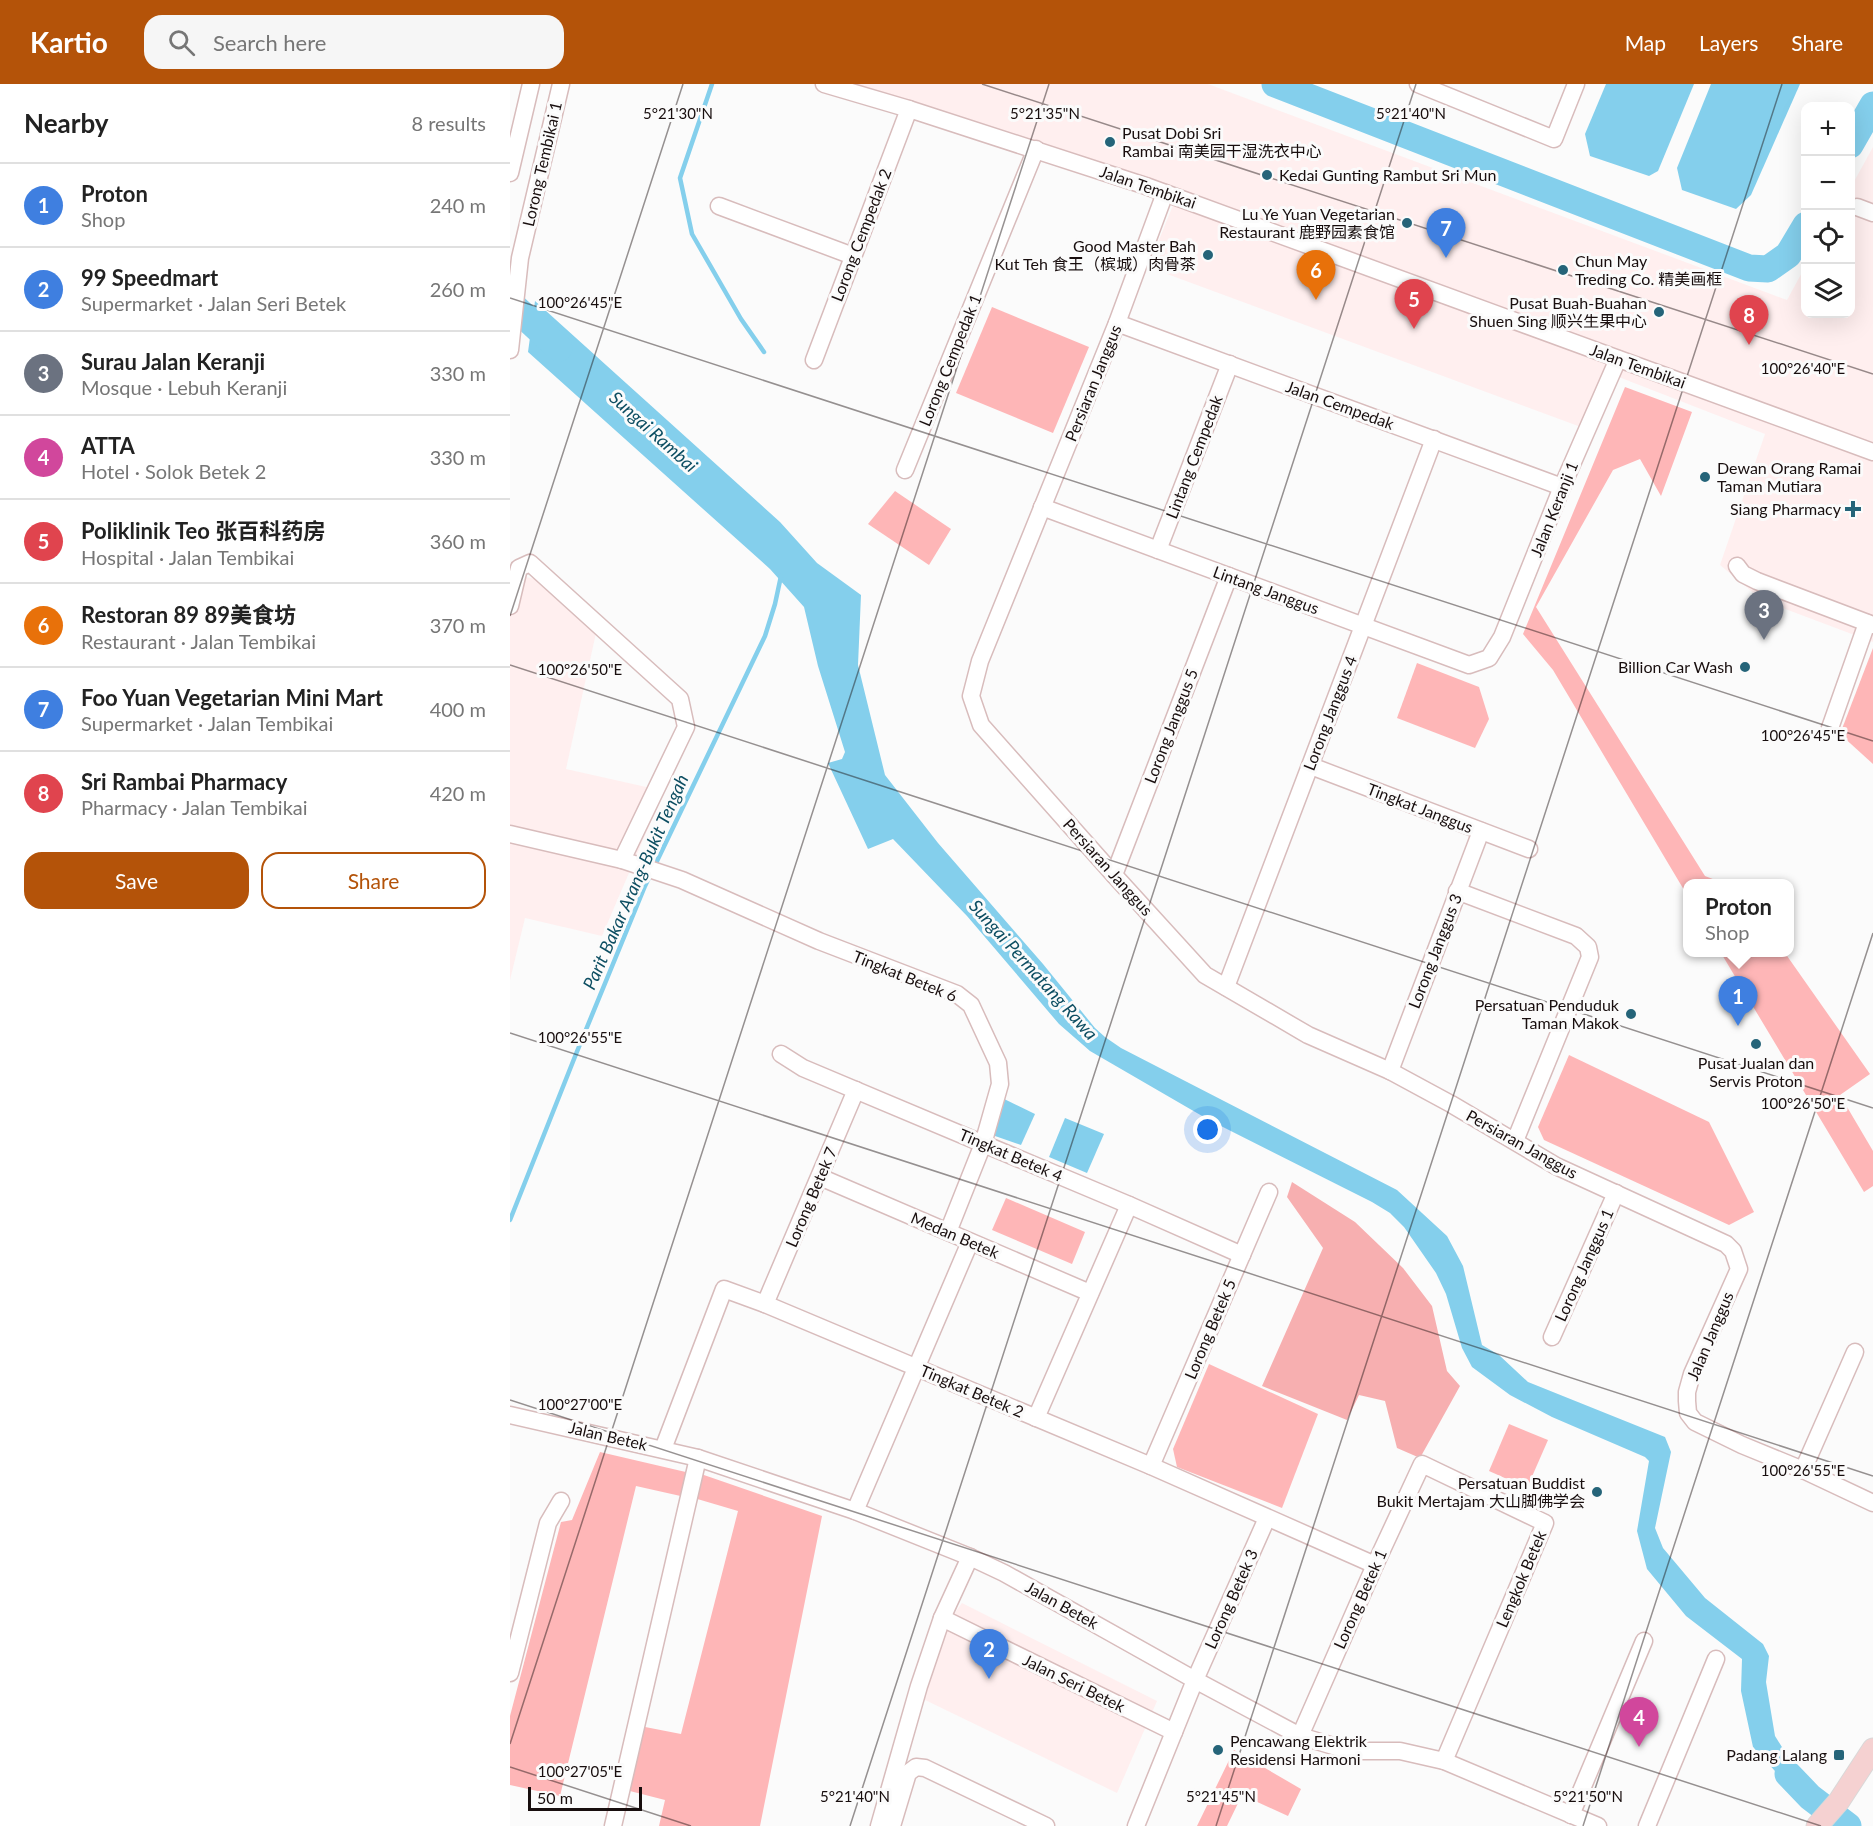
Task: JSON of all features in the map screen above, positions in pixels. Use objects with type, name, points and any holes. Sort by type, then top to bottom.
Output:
[{"type":"main road","points":[[1819,1824],[1839,1801],[1873,1749]]},
{"type":"street","name":"Lorong Tembikai 1","points":[[510,350],[520,258],[561,84]]},
{"type":"street","name":"Jalan Tembikai","points":[[824,84],[909,109],[1165,193],[1873,452]]},
{"type":"street","points":[[1422,85],[1554,139],[1576,84]]},
{"type":"street","points":[[510,173],[529,92],[555,109]]},
{"type":"street","name":"Lorong Cempedak 2","points":[[814,360],[909,109]]},
{"type":"street","name":"Lorong Cempedak 1","points":[[905,470],[1036,150]]},
{"type":"street","name":"Persiaran Janggus","points":[[1165,193],[1117,323],[980,661],[971,696],[981,725],[1205,975],[1308,1035],[1390,1071],[1556,1166],[1726,1244],[1733,1251],[1739,1269]]},
{"type":"street","points":[[719,206],[853,256]]},
{"type":"street","points":[[1857,207],[1873,213]]},
{"type":"street","name":"Jalan Cempedak","points":[[1117,323],[1562,487]]},
{"type":"street","name":"Jalan Keranji 1","points":[[1489,658],[1502,637],[1562,487],[1618,359]]},
{"type":"street","name":"Lintang Cempedak","points":[[1158,550],[1230,364]]},
{"type":"street","name":"Lorong Janggus 4","points":[[1226,987],[1434,439]]},
{"type":"street","name":"Lintang Janggus","points":[[1042,507],[1469,665],[1489,658]]},
{"type":"street","points":[[510,606],[519,568],[530,563],[680,699],[686,727],[622,860]]},
{"type":"street","points":[[1737,566],[1743,574],[1757,581],[1870,624],[1830,728]]},
{"type":"street","name":"Lorong Janggus 5","points":[[1114,875],[1228,576]]},
{"type":"street","name":"Tingkat Janggus","points":[[1311,766],[1529,849]]},
{"type":"street","name":"Lorong Janggus 3","points":[[1390,1071],[1481,831]]},
{"type":"street","name":"Tingkat Betek 6","points":[[510,834],[622,860],[682,880],[819,941],[957,994],[971,1005],[998,1063],[1000,1084],[982,1144],[948,1232]]},
{"type":"street","points":[[1457,891],[1576,936],[1588,947],[1590,957],[1515,1141]]},
{"type":"street","name":"Tingkat Betek 4","points":[[781,1054],[803,1068],[1242,1255]]},
{"type":"street","name":"Lorong Betek 7","points":[[765,1304],[856,1090]]},
{"type":"street","name":"Medan Betek","points":[[820,1177],[1090,1293]]},
{"type":"street","name":"Lorong Betek 5","points":[[1151,1466],[1269,1192]]},
{"type":"street","name":"Lorong Janggus 1","points":[[1552,1337],[1616,1193]]},
{"type":"street","points":[[1036,1418],[1129,1205]]},
{"type":"street","points":[[855,1511],[970,1242]]},
{"type":"street","name":"Jalan Janggus","points":[[1739,1269],[1692,1374],[1687,1392],[1688,1413],[1695,1422],[1742,1445],[1803,1470],[1873,1503]]},
{"type":"street","name":"Tingkat Betek 2","points":[[663,1449],[724,1289],[765,1304],[1151,1466],[1374,1565]]},
{"type":"street","points":[[1803,1470],[1855,1352]]},
{"type":"street","name":"Jalan Betek","points":[[510,1415],[698,1458],[855,1511],[1004,1573],[1300,1736],[1350,1751],[1401,1751],[1444,1761],[1598,1826]]},
{"type":"street","points":[[613,1826],[698,1458]]},
{"type":"street","name":"Lorong Betek 1","points":[[1300,1736],[1374,1565],[1422,1464]]},
{"type":"street","name":"Lengkok Betek","points":[[1422,1464],[1545,1522],[1444,1761]]},
{"type":"street","points":[[510,1673],[548,1523],[561,1500]]},
{"type":"street","name":"Lorong Betek 3","points":[[1136,1826],[1195,1680],[1267,1518]]},
{"type":"street","points":[[879,1826],[918,1686],[942,1618],[970,1557]]},
{"type":"street","name":"Jalan Seri Betek","points":[[942,1618],[1174,1732]]},
{"type":"street","points":[[1571,1815],[1644,1641]]},
{"type":"street","points":[[1647,1826],[1716,1659]]},
{"type":"street","points":[[892,1826],[908,1773],[916,1767],[925,1768],[1046,1826]]},
{"type":"shaded area","points":[[850,84],[1208,84],[1787,300],[1801,274],[1801,318],[1855,318],[1855,180],[1873,147],[1873,642],[1764,601],[1720,565],[1765,434],[1611,374],[1589,430],[1148,267],[1180,188]]},
{"type":"shaded area","points":[[992,307],[1089,347],[1053,433],[956,393]]},
{"type":"shaded area","points":[[1625,387],[1692,412],[1661,496],[1640,459],[1613,470],[1536,607],[1705,876],[1713,879],[1683,879],[1683,888],[1553,670],[1523,634]]},
{"type":"shaded area","points":[[895,491],[951,529],[929,565],[868,524]]},
{"type":"shaded area","points":[[510,574],[536,579],[596,633],[566,769],[664,791],[602,936],[525,918],[510,980]]},
{"type":"shaded area","points":[[1873,648],[1873,764],[1840,734]]},
{"type":"shaded area","points":[[1417,663],[1479,687],[1489,719],[1475,748],[1397,718]]},
{"type":"shaded area","points":[[1723,957],[1788,957],[1870,1074],[1840,1095],[1873,1151],[1873,1186],[1864,1192]]},
{"type":"shaded area","points":[[1569,1055],[1709,1122],[1754,1212],[1729,1225],[1544,1140],[1538,1127]]},
{"type":"shaded area","points":[[1292,1182],[1355,1222],[1403,1268],[1432,1306],[1447,1371],[1460,1386],[1420,1458],[1397,1448],[1385,1401],[1359,1395],[1347,1420],[1262,1386],[1323,1248],[1287,1197]]},
{"type":"shaded area","points":[[1006,1198],[1085,1232],[1072,1264],[992,1230]]},
{"type":"shaded area","points":[[1209,1364],[1318,1414],[1282,1508],[1177,1467],[1173,1449]]},
{"type":"shaded area","points":[[1509,1424],[1548,1440],[1527,1488],[1489,1471]]},
{"type":"shaded area","points":[[600,1452],[690,1473],[685,1497],[636,1486],[560,1796],[510,1785],[510,1716],[561,1522],[572,1520]]},
{"type":"shaded area","points":[[701,1474],[822,1516],[760,1826],[659,1826],[665,1800],[626,1790],[640,1726],[681,1734],[738,1511],[694,1498]]},
{"type":"shaded area","points":[[962,1603],[1157,1701],[1117,1793],[921,1698],[943,1629]]},
{"type":"shaded area","points":[[1234,1750],[1301,1789],[1288,1816],[1242,1795],[1227,1826],[1197,1826]]},
{"type":"water","points":[[1606,84],[1694,84],[1658,171],[1649,176],[1590,156],[1585,134]]},
{"type":"water","points":[[1711,84],[1800,84],[1751,195],[1736,209],[1682,190],[1677,168]]},
{"type":"water","points":[[535,301],[780,522],[817,563],[861,595],[858,665],[885,775],[938,843],[1095,1028],[1121,1048],[1397,1190],[1447,1236],[1463,1266],[1482,1345],[1499,1355],[1528,1382],[1665,1437],[1671,1452],[1655,1528],[1663,1548],[1705,1598],[1763,1644],[1769,1656],[1766,1682],[1775,1736],[1797,1771],[1821,1790],[1807,1806],[1753,1747],[1741,1691],[1742,1659],[1686,1616],[1647,1569],[1637,1531],[1649,1461],[1645,1457],[1552,1417],[1510,1395],[1472,1367],[1462,1348],[1446,1294],[1436,1273],[1404,1227],[1390,1213],[1209,1120],[1090,1051],[1059,1024],[967,916],[893,839],[868,849],[828,763],[842,759],[845,752],[818,666],[804,607],[770,569],[528,352]]},
{"type":"water","points":[[1000,1097],[1035,1114],[1021,1145],[995,1136],[989,1123]]},
{"type":"water","points":[[1065,1118],[1104,1134],[1087,1173],[1049,1157]]},
{"type":"waterway","points":[[712,84],[680,178],[692,234],[741,319],[764,352]]},
{"type":"waterway","points":[[1275,84],[1749,268],[1768,269],[1788,255],[1801,233]]},
{"type":"waterway","points":[[1855,136],[1873,105]]},
{"type":"waterway","name":"Sungai Rambai","points":[[510,303],[559,348]]},
{"type":"waterway","name":"Parit Bakar Arang-Bukit Tengah","points":[[510,1220],[645,886],[765,636],[781,576]]},
{"type":"waterway","name":"Sungai Permatang Rawa","points":[[1788,1774],[1810,1797],[1848,1826]]},
{"type":"place","name":"Pusat Dobi Sri Rambai 南美园干湿洗衣中心","points":[[1110,142]]},
{"type":"place","name":"Kedai Gunting Rambut Sri Mun","points":[[1267,175]]},
{"type":"place","name":"Lu Ye Yuan Vegetarian Restaurant 鹿野园素食馆","points":[[1407,223]]},
{"type":"place","name":"Good Master Bah Kut Teh 食王（槟城）肉骨茶","points":[[1208,255]]},
{"type":"place","name":"Foo Yuan Vegetarian Mini Mart","points":[[1446,258]]},
{"type":"place","name":"Chun May Treding Co. 精美画框","points":[[1563,270]]},
{"type":"place","name":"Restoran 89 89美食坊","points":[[1316,300]]},
{"type":"place","name":"Pusat Buah-Buahan Shuen Sing 顺兴生果中心","points":[[1659,312]]},
{"type":"place","name":"Poliklinik Teo 张百科药房","points":[[1414,329]]},
{"type":"place","name":"Sri Rambai Pharmacy","points":[[1749,345]]},
{"type":"place","name":"Dewan Orang Ramai Taman Mutiara","points":[[1705,477]]},
{"type":"place","name":"Siang Pharmacy","points":[[1853,509]]},
{"type":"place","name":"Surau Jalan Keranji","points":[[1764,640]]},
{"type":"place","name":"Billion Car Wash","points":[[1745,667]]},
{"type":"place","name":"Persatuan Penduduk Taman Makok","points":[[1631,1014]]},
{"type":"place","name":"Proton","points":[[1738,1026]]},
{"type":"place","name":"Pusat Jualan dan Servis Proton","points":[[1756,1044]]},
{"type":"place","name":"Persatuan Buddist Bukit Mertajam 大山脚佛学会","points":[[1597,1492]]},
{"type":"place","name":"99 Speedmart","points":[[989,1679]]},
{"type":"place","name":"ATTA","points":[[1639,1747]]},
{"type":"place","name":"Pencawang Elektrik Residensi Harmoni","points":[[1218,1750]]},
{"type":"place","name":"Padang Lalang","points":[[1839,1755]]}]
